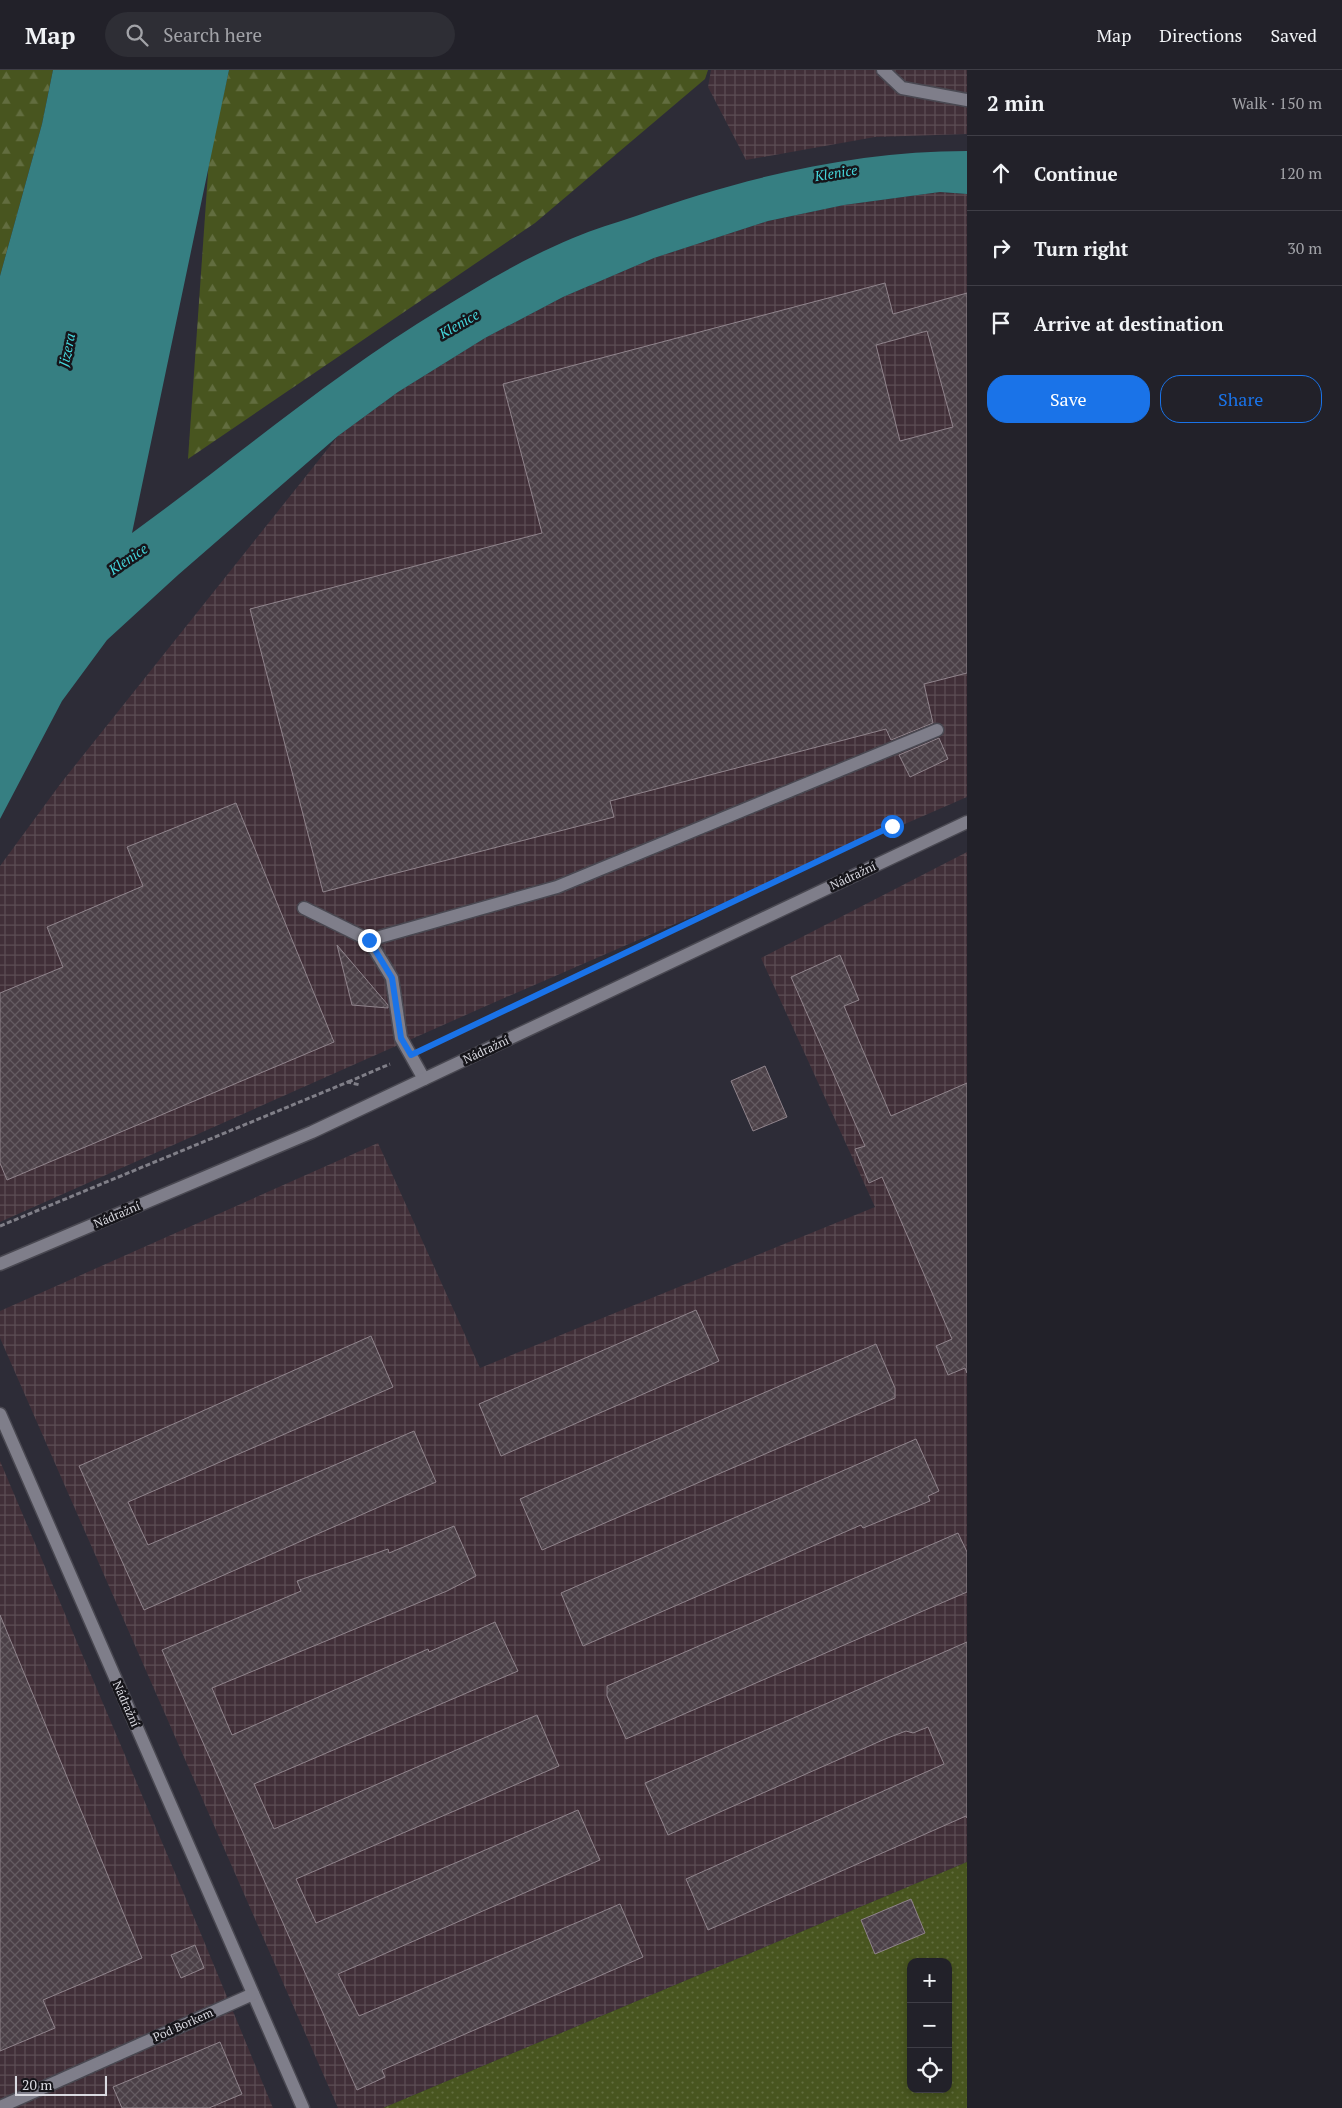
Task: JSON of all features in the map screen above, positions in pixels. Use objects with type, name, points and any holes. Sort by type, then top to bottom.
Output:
[{"type":"street","points":[[882,70],[902,88],[967,100]]},
{"type":"street","points":[[369,940],[557,887],[937,730]]},
{"type":"street","name":"Nádražní","points":[[0,1264],[312,1132],[967,822]]},
{"type":"street","points":[[304,908],[369,940],[392,978],[401,1038],[424,1079]]},
{"type":"street","name":"Nádražní","points":[[0,1414],[253,1994]]},
{"type":"street","points":[[253,1994],[303,2108]]},
{"type":"street","name":"Pod Borkem","points":[[0,2107],[253,1994]]},
{"type":"path","points":[[0,1226],[411,1055],[892,826]]},
{"type":"path","points":[[348,1082],[389,1096]]},
{"type":"shaded area","points":[[711,70],[967,70],[967,134],[875,137],[746,160],[708,87]]},
{"type":"shaded area","points":[[940,192],[967,194],[967,797],[486,1006],[0,1222],[0,866],[61,783],[338,436],[398,392],[485,338],[563,297],[654,258],[768,221],[844,205]]},
{"type":"shaded area","points":[[967,852],[967,1862],[383,2108],[338,2108],[0,1338],[0,1311],[378,1143],[480,1368],[875,1207],[761,958]]},
{"type":"shaded area","points":[[0,1461],[201,1934],[273,2108],[0,2108]]},
{"type":"green space","points":[[0,70],[53,70],[42,124],[0,276]]},
{"type":"green space","points":[[229,70],[708,70],[705,79],[535,223],[188,459],[209,159]]},
{"type":"green space","points":[[967,1862],[967,2108],[383,2108]]},
{"type":"water","points":[[53,70],[229,70],[132,533],[323,389],[401,334],[457,299],[556,245],[676,202],[717,190],[799,169],[883,156],[967,151],[967,194],[940,192],[844,205],[768,221],[654,258],[563,297],[485,338],[398,392],[338,436],[178,575],[107,640],[62,701],[0,819],[0,276],[42,124]]},
{"type":"building","points":[[885,283],[893,314],[967,293],[967,673],[924,684],[933,723],[891,740],[886,729],[610,801],[614,817],[323,892],[250,609],[542,533],[503,384]],"holes":[[[927,331],[953,427],[900,441],[876,345]]]},
{"type":"building","points":[[939,738],[948,759],[910,777],[899,755]]},
{"type":"building","points":[[236,803],[334,1042],[7,1180],[0,1163],[0,993],[63,967],[47,927],[143,886],[127,847]]},
{"type":"building","points":[[337,945],[388,1005],[388,1008],[352,1005]]},
{"type":"building","points":[[840,955],[859,1000],[844,1006],[891,1116],[967,1083],[967,1373],[965,1368],[948,1375],[936,1346],[952,1339],[882,1177],[869,1183],[855,1149],[865,1146],[791,977]]},
{"type":"building","points":[[765,1066],[787,1117],[753,1131],[731,1081]]},
{"type":"building","points":[[696,1310],[719,1361],[501,1456],[479,1404]]},
{"type":"building","points":[[371,1336],[393,1387],[128,1502],[148,1545],[414,1431],[436,1482],[144,1610],[79,1466]]},
{"type":"building","points":[[876,1344],[895,1388],[895,1398],[542,1550],[520,1499]]},
{"type":"building","points":[[916,1439],[939,1491],[928,1496],[930,1501],[863,1528],[861,1525],[583,1646],[561,1593]]},
{"type":"building","points":[[454,1526],[476,1576],[447,1591],[212,1688],[232,1735],[428,1649],[429,1652],[495,1622],[518,1671],[254,1784],[274,1829],[537,1715],[559,1766],[296,1879],[316,1923],[578,1810],[600,1860],[338,1974],[359,2016],[620,1904],[643,1957],[382,2070],[385,2077],[357,2090],[162,1650],[301,1591],[297,1581],[388,1549],[389,1553]]},
{"type":"building","points":[[958,1533],[967,1552],[967,1592],[626,1739],[607,1696],[607,1686]]},
{"type":"building","points":[[0,1615],[142,1958],[43,2000],[55,2028],[0,2051]]},
{"type":"building","points":[[967,1642],[967,1818],[966,1816],[708,1930],[686,1879],[944,1764],[928,1727],[913,1733],[906,1731],[668,1835],[645,1783]]},
{"type":"building","points":[[911,1899],[925,1933],[875,1954],[861,1920]]},
{"type":"building","points":[[195,1945],[204,1968],[181,1978],[171,1955]]},
{"type":"building","points":[[220,2042],[242,2094],[209,2108],[122,2108],[113,2087]]},
{"type":"route","points":[[369,940],[392,978],[401,1038],[411,1055],[892,826]]},
{"type":"water label","name":"Klenice","points":[[836,173]]},
{"type":"water label","name":"Klenice","points":[[459,324]]},
{"type":"water label","name":"Jizera","points":[[67,350]]},
{"type":"water label","name":"Klenice","points":[[128,559]]}]
